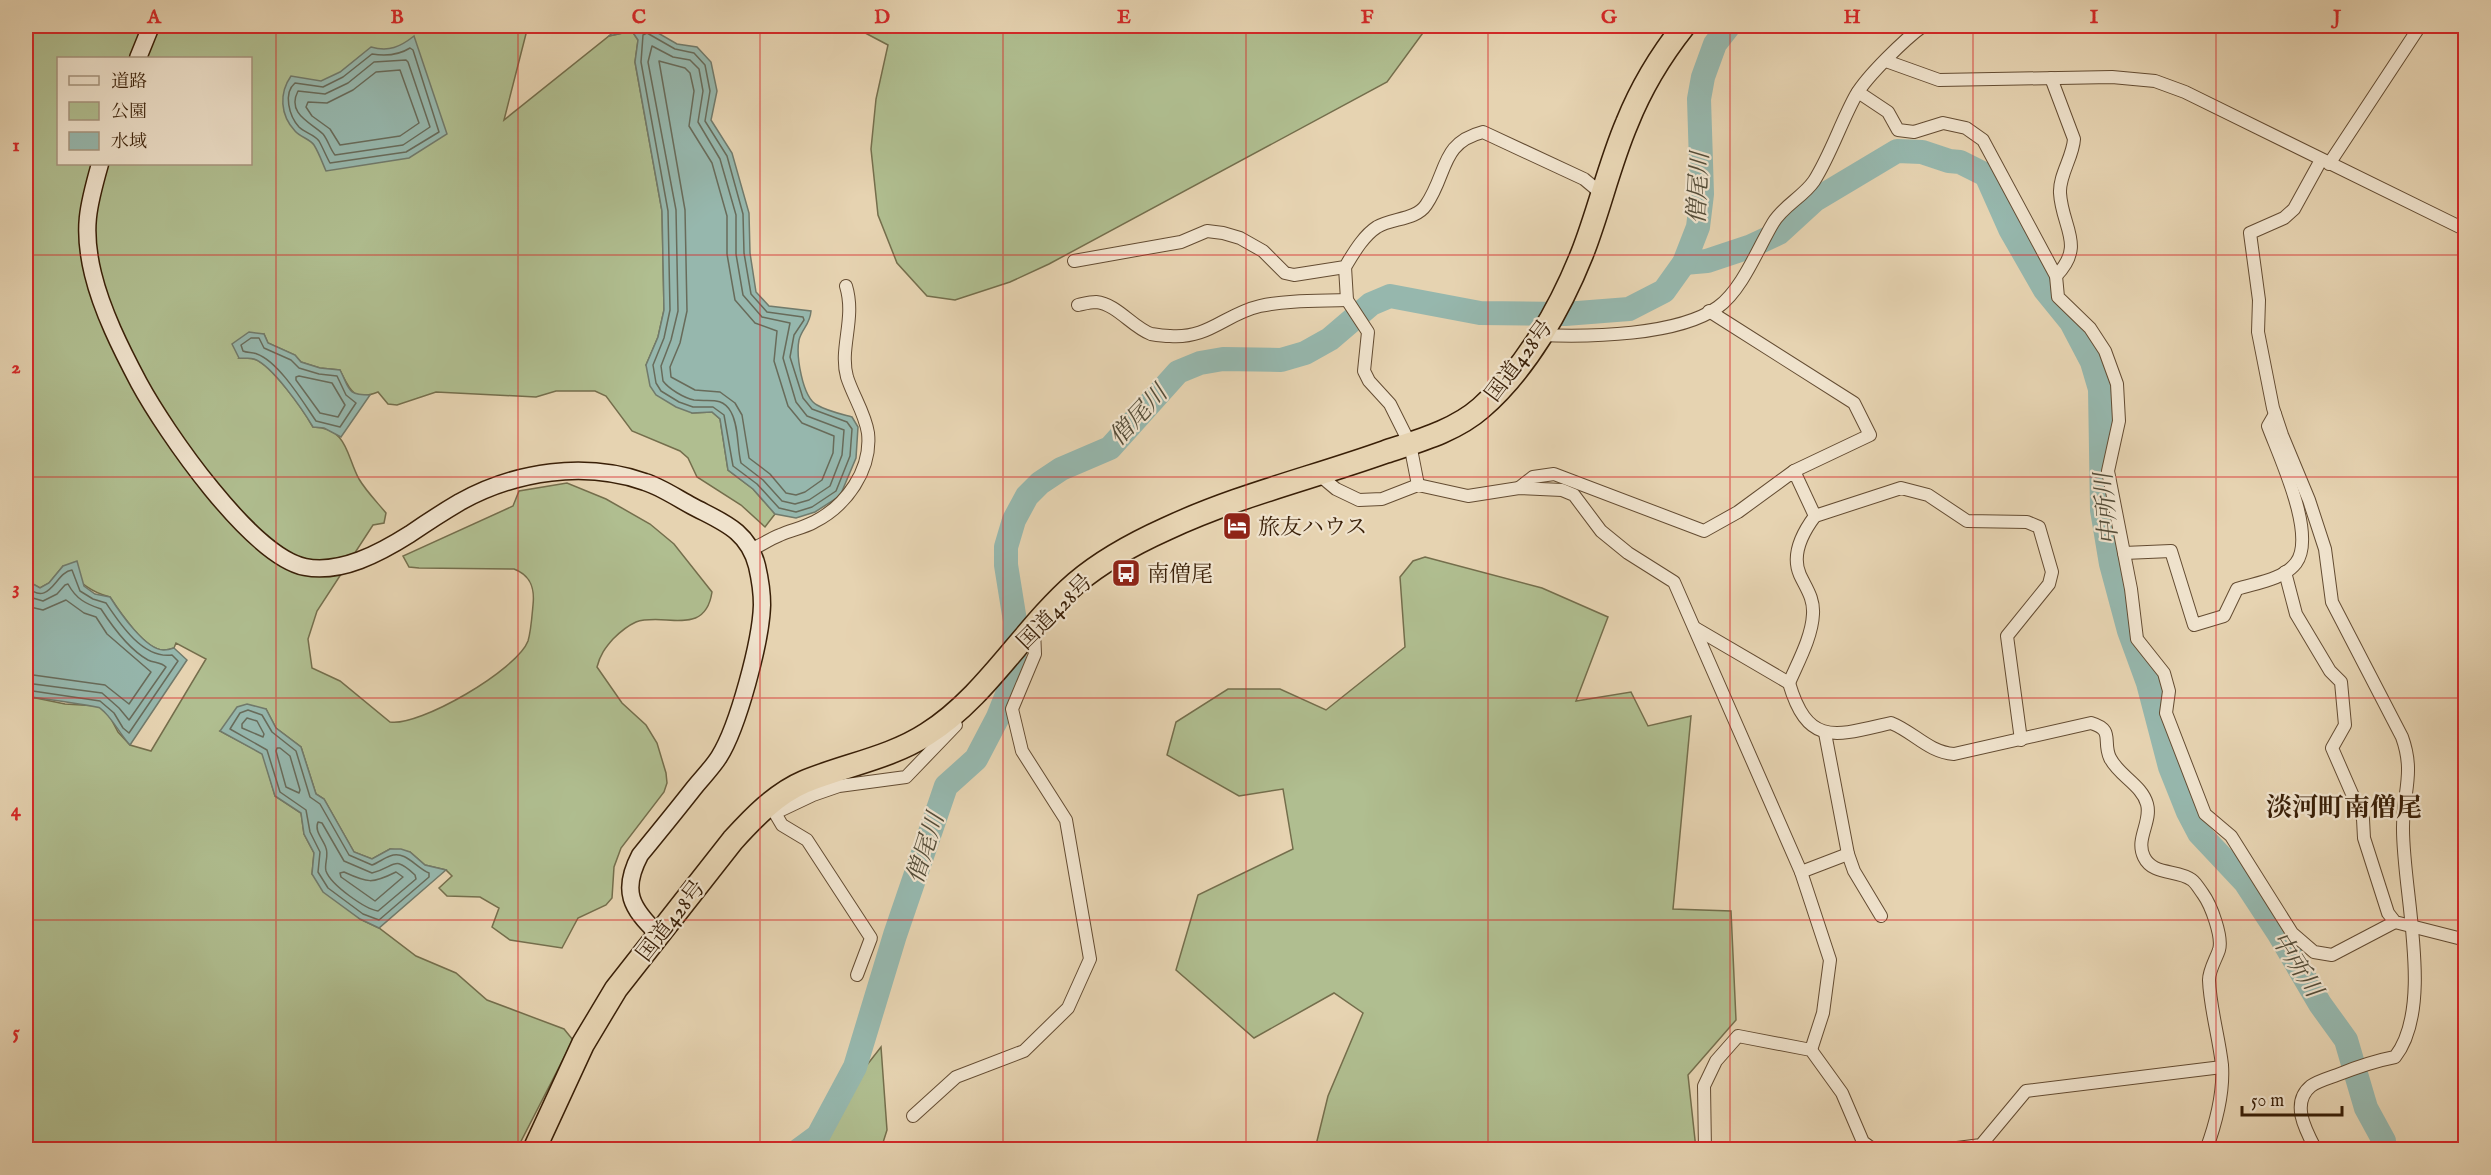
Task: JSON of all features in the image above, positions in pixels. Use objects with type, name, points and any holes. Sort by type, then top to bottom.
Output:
[{"type":"highway","name":"国道428号","points":[[534,1149],[583,1044],[616,989],[733,840],[753,818],[773,808],[801,783],[896,751],[927,735],[987,681],[1077,583],[1135,545],[1202,513],[1439,434],[1480,410],[1514,373],[1562,298],[1582,255],[1615,153],[1637,100],[1658,62],[1684,26]]},
{"type":"street","points":[[138,57],[152,26]]},
{"type":"street","points":[[1545,327],[1587,337],[1654,329],[1692,320],[1719,307],[1744,277],[1774,220],[1813,182],[1858,92],[1886,61],[1923,26]]},
{"type":"street","points":[[2316,1149],[2306,1132],[2300,1113],[2303,1096],[2312,1085],[2370,1061],[2395,1057],[2404,1046],[2414,1010],[2412,928],[2403,827],[2410,773],[2409,755],[2402,737],[2332,602],[2325,549],[2309,500],[2275,414],[2258,332],[2259,300],[2250,233],[2284,218],[2294,209],[2420,26]]},
{"type":"street","points":[[1886,61],[1939,80],[2112,76],[2155,81],[2185,92],[2466,230]]},
{"type":"street","points":[[2051,78],[2074,139],[2074,148],[2060,193],[2072,242],[2070,255],[2056,276]]},
{"type":"street","points":[[1858,92],[1888,112],[1898,130],[1914,132],[1943,123],[1966,128],[1983,140],[2056,276],[2058,297],[2090,328],[2105,351],[2117,384],[2120,422],[2108,471],[2124,553],[2137,639],[2164,673],[2169,691],[2166,712],[2205,814],[2231,836],[2292,933],[2314,952],[2332,955],[2395,922]]},
{"type":"street","points":[[1418,485],[1410,444],[1390,404],[1369,381],[1364,371],[1368,332],[1347,300],[1344,267],[1374,228],[1392,220],[1419,213],[1426,206],[1452,150],[1460,140],[1472,134],[1483,132],[1496,136],[1584,179],[1602,194]]},
{"type":"street","points":[[100,165],[87,210],[87,237],[93,275],[115,335],[140,385],[163,422],[207,483],[245,529],[280,557],[305,567],[337,566],[356,562],[391,546],[462,501],[498,486],[555,471],[574,470],[602,471],[647,482],[734,529],[747,541],[761,584],[760,626],[730,736],[718,759],[640,855],[633,868],[630,885],[631,898],[639,915],[658,934]]},
{"type":"street","points":[[1074,261],[1181,242],[1207,231],[1240,238],[1263,251],[1285,273],[1294,275],[1344,267]]},
{"type":"street","points":[[751,550],[779,535],[814,522],[836,507],[852,491],[862,470],[868,453],[868,433],[863,414],[847,377],[846,359],[851,312],[846,286]]},
{"type":"street","points":[[1078,305],[1094,302],[1106,305],[1151,334],[1171,336],[1208,332],[1240,312],[1259,306],[1347,300]]},
{"type":"street","points":[[1519,488],[1533,477],[1554,474],[1704,531],[1738,512],[1794,471],[1870,435],[1854,403],[1709,311]]},
{"type":"street","points":[[2124,553],[2170,551],[2194,625],[2224,616],[2236,589],[2269,580],[2296,564],[2303,548],[2302,529],[2286,473],[2268,426],[2275,414]]},
{"type":"street","points":[[1794,471],[1815,516]]},
{"type":"street","points":[[1318,474],[1336,489],[1359,500],[1382,499],[1418,485],[1468,496],[1519,488],[1562,490],[1574,495],[1601,531],[1628,553],[1674,582],[1801,872],[1830,960],[1823,1013],[1811,1050]]},
{"type":"street","points":[[2021,740],[2007,636],[2049,584],[2052,572],[2039,527],[2026,522],[1967,521],[1928,495],[1901,488],[1815,516],[1797,552],[1796,563],[1800,576],[1809,589],[1813,612],[1811,629],[1789,683],[1797,708],[1806,722],[1824,733],[1857,731],[1891,723],[1928,747],[1941,753],[1954,754],[2021,740],[2091,723],[2100,726],[2106,732],[2109,757],[2121,774],[2143,794],[2147,805],[2148,816],[2141,844],[2144,858],[2153,867],[2193,880],[2205,897],[2220,938],[2220,948],[2209,978],[2222,1067],[2220,1100],[2215,1126],[2206,1149]]},
{"type":"street","points":[[2286,572],[2296,614],[2330,671],[2341,682],[2345,725],[2332,748],[2363,819],[2364,838],[2388,913],[2395,922],[2412,928],[2458,938],[2466,937]]},
{"type":"street","points":[[1695,628],[1789,683]]},
{"type":"street","points":[[913,1116],[956,1077],[1024,1051],[1068,1008],[1090,959],[1066,820],[1022,751],[1012,709],[1035,654],[1031,633]]},
{"type":"street","points":[[1824,733],[1848,854],[1854,871],[1881,916]]},
{"type":"street","points":[[773,808],[782,825],[807,840],[871,938],[857,975]]},
{"type":"street","points":[[1801,872],[1848,854]]},
{"type":"street","points":[[1705,1149],[1704,1086],[1716,1061],[1738,1036],[1811,1050],[1842,1093],[1863,1142],[1874,1149]]},
{"type":"street","points":[[1941,1149],[1981,1147],[2026,1091],[2222,1067]]},
{"type":"green space","points":[[26,26],[528,26],[504,120],[609,36],[632,31],[638,40],[635,62],[662,211],[664,310],[658,337],[646,365],[692,413],[712,412],[720,419],[728,470],[753,489],[775,514],[765,527],[741,505],[697,477],[688,458],[680,451],[632,431],[606,396],[595,391],[556,391],[536,397],[436,392],[397,405],[388,404],[378,392],[358,395],[350,388],[340,370],[320,368],[301,362],[295,355],[268,343],[264,334],[239,358],[254,359],[261,363],[287,389],[313,427],[333,432],[340,438],[359,479],[386,513],[384,523],[373,525],[317,611],[308,639],[312,668],[340,681],[390,722],[422,716],[466,694],[506,667],[528,641],[533,593],[528,578],[524,575],[514,569],[409,567],[403,556],[513,506],[519,491],[567,483],[606,499],[650,524],[674,544],[712,592],[708,606],[701,615],[692,619],[636,622],[613,639],[600,659],[597,667],[622,703],[646,725],[657,743],[667,783],[664,792],[621,848],[614,867],[612,898],[606,905],[578,918],[562,948],[510,940],[492,927],[499,908],[480,897],[447,896],[439,888],[452,876],[446,870],[425,865],[410,852],[390,849],[372,859],[354,852],[324,799],[316,794],[301,747],[276,728],[266,709],[220,731],[263,754],[275,796],[301,813],[304,834],[314,853],[312,874],[360,919],[379,928],[416,956],[456,973],[487,1000],[564,1029],[573,1040],[517,1149],[26,1149],[26,696],[65,704],[98,706],[110,717],[118,732],[130,745],[151,751],[206,659],[176,643],[174,648],[165,650],[157,649],[149,644],[134,629],[110,597],[90,589],[63,566],[49,583],[40,588],[31,583],[26,570]]},
{"type":"green space","points":[[852,26],[1428,26],[1387,82],[1049,264],[1010,282],[955,300],[927,296],[897,263],[878,215],[871,149],[876,99],[888,45]]},
{"type":"green space","points":[[1425,557],[1542,588],[1608,617],[1576,701],[1631,692],[1648,726],[1691,716],[1673,909],[1731,911],[1736,1020],[1688,1075],[1696,1149],[1315,1149],[1328,1096],[1363,1013],[1334,993],[1254,1038],[1176,970],[1198,895],[1293,849],[1283,789],[1239,796],[1167,755],[1176,722],[1228,689],[1280,689],[1326,710],[1405,647],[1400,577],[1413,561]]},
{"type":"green space","points":[[881,1047],[887,1130],[881,1149],[793,1149],[802,1148]]},
{"type":"water","points":[[619,26],[646,26],[677,44],[697,47],[711,62],[717,91],[711,120],[732,153],[749,213],[750,253],[756,292],[769,306],[811,311],[800,336],[798,347],[799,365],[807,394],[817,405],[852,417],[858,427],[856,458],[840,496],[815,512],[796,518],[775,514],[753,489],[728,470],[720,419],[712,412],[692,413],[676,407],[656,395],[650,386],[646,365],[658,337],[664,310],[662,211],[635,62],[638,40],[632,31],[609,36]]},
{"type":"water","points":[[414,36],[447,134],[409,158],[326,171],[314,145],[297,133],[286,118],[283,97],[291,76],[321,81],[340,72],[371,47],[394,48]]},
{"type":"water","points":[[249,332],[264,334],[268,343],[295,355],[301,362],[320,368],[340,370],[350,390],[357,394],[370,395],[341,437],[324,428],[313,427],[286,389],[261,363],[254,359],[239,358],[232,344]]},
{"type":"water","points":[[77,561],[84,586],[95,594],[110,597],[134,629],[149,644],[157,649],[174,648],[187,660],[130,745],[100,708],[26,696],[26,570],[31,583],[40,588],[49,583],[63,566]]},
{"type":"water","points":[[247,704],[266,709],[276,728],[301,747],[316,794],[324,799],[354,852],[372,859],[390,849],[401,849],[410,852],[425,865],[446,870],[379,928],[360,919],[323,892],[312,874],[314,853],[304,834],[301,813],[275,796],[262,754],[220,731],[237,707]]},
{"type":"waterway","name":"僧尾川","points":[[799,1150],[818,1136],[855,1067],[895,935],[946,786],[976,759],[998,717],[1014,677],[1015,621],[1006,565],[1006,547],[1014,520],[1027,496],[1040,483],[1061,469],[1110,448],[1178,372],[1200,363],[1223,359],[1281,360],[1305,353],[1330,339],[1371,304],[1390,296],[1480,313],[1565,314],[1629,309],[1664,291],[1684,263],[1698,227],[1702,194],[1699,99],[1703,77],[1715,44],[1729,26]]},
{"type":"waterway","name":"中所川","points":[[1684,263],[1707,261],[1749,247],[1779,233],[1815,200],[1897,151],[1922,152],[1949,161],[1960,162],[1986,175],[2010,229],[2045,290],[2071,322],[2092,362],[2100,389],[2102,510],[2111,564],[2129,631],[2148,683],[2170,767],[2188,812],[2199,833],[2245,882],[2320,1004],[2346,1040],[2366,1108],[2384,1141]]},
{"type":"place","name":"旅友ハウス","points":[[1237,526]]},
{"type":"place","name":"南僧尾","points":[[1126,573]]},
{"type":"district","name":"淡河町南僧尾","points":[[2344,807]]}]
